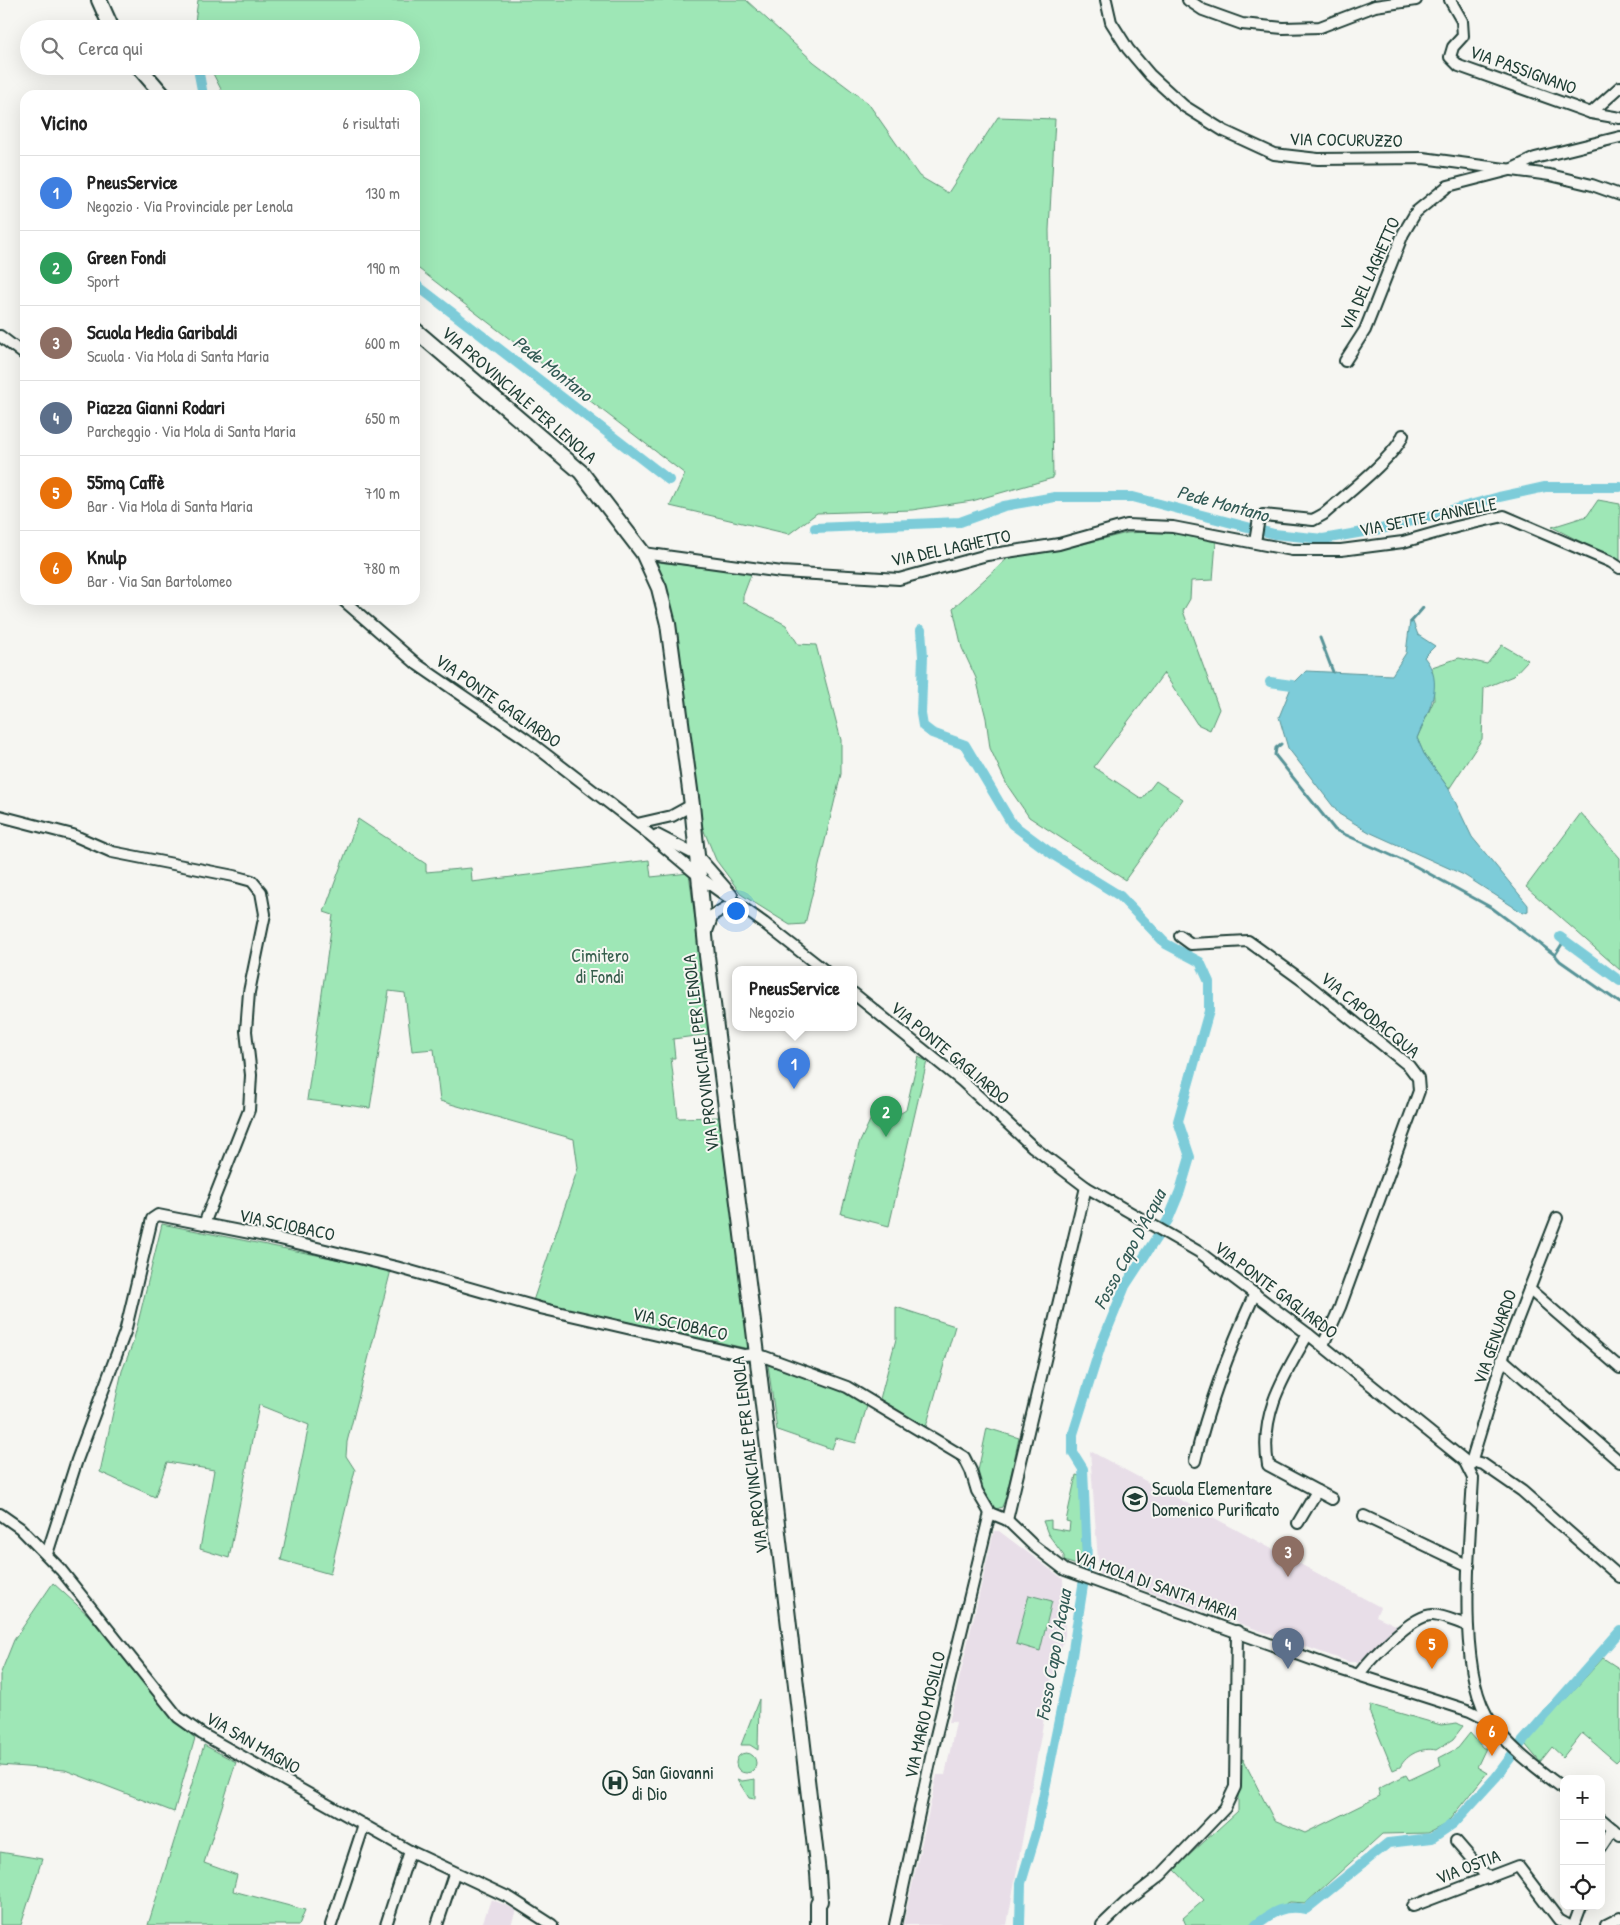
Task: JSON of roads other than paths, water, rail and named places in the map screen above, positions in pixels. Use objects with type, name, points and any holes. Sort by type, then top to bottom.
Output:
[{"type":"main road","points":[[99,0],[108,20]]},
{"type":"main road","points":[[146,75],[159,90]]},
{"type":"main road","name":"VIA PROVINCIALE PER LENOLA","points":[[420,334],[581,472],[643,553],[659,588],[668,624],[701,878],[706,956],[757,1354],[820,1901],[824,1903],[820,1924]]},
{"type":"street","name":"VIA COCURUZZO","points":[[1106,0],[1111,22],[1128,49],[1150,75],[1184,106],[1224,130],[1274,154],[1318,159],[1423,158],[1550,175],[1592,185],[1620,195]]},
{"type":"street","points":[[1188,0],[1203,10],[1242,24],[1283,28],[1320,27],[1375,6],[1416,0]]},
{"type":"street","name":"VIA PASSIGNANO","points":[[1450,0],[1462,21],[1463,36],[1453,47],[1450,57],[1459,66],[1591,113],[1620,118]]},
{"type":"street","points":[[1591,113],[1620,87]]},
{"type":"street","points":[[1510,170],[1535,158],[1620,137]]},
{"type":"street","name":"VIA DEL LAGHETTO","points":[[1345,362],[1365,330],[1390,266],[1416,212],[1448,186],[1510,170]]},
{"type":"street","points":[[0,336],[20,351]]},
{"type":"street","points":[[1258,542],[1259,518],[1263,515],[1313,520],[1324,514],[1389,455],[1401,441],[1402,435]]},
{"type":"street","name":"VIA SETTE CANNELLE","points":[[1258,542],[1292,550],[1341,550],[1404,542],[1456,526],[1504,516],[1611,562],[1620,568]]},
{"type":"street","name":"VIA DEL LAGHETTO","points":[[643,553],[782,572],[899,579],[987,555],[1059,544],[1127,525],[1172,527],[1258,542]]},
{"type":"street","name":"VIA PONTE GAGLIARDO","points":[[349,605],[418,665],[526,739],[637,824],[701,878],[819,966]]},
{"type":"street","points":[[637,824],[672,816],[692,805]]},
{"type":"street","points":[[0,816],[73,835],[112,852],[252,881],[261,892],[265,914],[249,992],[246,1031],[251,1075],[249,1110],[204,1224]]},
{"type":"street","name":"VIA PONTE GAGLIARDO","points":[[637,824],[698,856],[744,909]]},
{"type":"street","points":[[706,935],[713,915],[726,908],[744,909]]},
{"type":"street","name":"VIA CAPODACQUA","points":[[1180,936],[1191,944],[1248,941],[1264,950],[1409,1066],[1418,1078],[1419,1091],[1340,1307],[1323,1345]]},
{"type":"street","name":"VIA PONTE GAGLIARDO","points":[[857,996],[962,1081],[1033,1147],[1086,1186],[1200,1252],[1323,1345],[1470,1465]]},
{"type":"street","points":[[1007,1520],[1086,1186]]},
{"type":"street","name":"VIA SCIOBACO","points":[[47,1554],[77,1460],[126,1332],[152,1218],[158,1214],[280,1239],[396,1267],[588,1320],[744,1356],[757,1354]]},
{"type":"street","name":"VIA GENUARDO","points":[[1470,1465],[1502,1360],[1557,1218]]},
{"type":"street","points":[[1529,1288],[1620,1368]]},
{"type":"street","points":[[1196,1461],[1206,1418],[1226,1359],[1255,1293]]},
{"type":"street","points":[[1308,1334],[1272,1402],[1265,1445],[1268,1465],[1332,1499]]},
{"type":"street","points":[[757,1354],[847,1387],[964,1457],[971,1471],[976,1491],[990,1514]]},
{"type":"street","points":[[1502,1360],[1620,1462]]},
{"type":"street","points":[[1560,1786],[1521,1755],[1506,1740],[1490,1721],[1478,1693],[1467,1624],[1473,1478],[1470,1465],[1482,1464],[1522,1491],[1620,1577]]},
{"type":"street","points":[[1298,1523],[1317,1491]]},
{"type":"street","name":"VIA SAN MAGNO","points":[[0,1514],[20,1528],[47,1554],[178,1717],[202,1734],[410,1851],[454,1874],[510,1898],[552,1925]]},
{"type":"street","name":"VIA MOLA DI SANTA MARIA","points":[[990,1514],[1007,1520],[1034,1546],[1065,1570],[1333,1667],[1470,1711],[1490,1721]]},
{"type":"street","name":"VIA MARIO MOSILLO","points":[[896,1925],[942,1709],[990,1514]]},
{"type":"street","points":[[1364,1516],[1469,1566]]},
{"type":"street","points":[[1359,1674],[1369,1661],[1421,1617],[1433,1615],[1467,1624]]},
{"type":"street","points":[[1102,1925],[1125,1903],[1160,1875],[1219,1815],[1236,1787],[1237,1632]]},
{"type":"street","points":[[1602,1820],[1616,1832],[1605,1843]]},
{"type":"street","points":[[331,1925],[364,1825]]},
{"type":"street","points":[[1456,1841],[1488,1878]]},
{"type":"street","points":[[386,1925],[410,1851]]},
{"type":"street","name":"VIA OSTIA","points":[[1413,1906],[1518,1866],[1559,1920],[1568,1925]]},
{"type":"street","points":[[437,1925],[454,1874]]},
{"type":"street","points":[[1574,1925],[1580,1910]]},
{"type":"street","points":[[1606,1925],[1620,1918]]},
{"type":"water","points":[[1410,621],[1413,622],[1418,635],[1435,646],[1424,657],[1434,677],[1434,687],[1430,707],[1417,738],[1424,754],[1449,789],[1472,837],[1528,905],[1528,911],[1523,913],[1464,875],[1369,832],[1339,814],[1288,748],[1279,717],[1292,685],[1306,671],[1392,675],[1406,653]]},
{"type":"waterway","name":"Pede Montano","points":[[199,75],[202,90]]},
{"type":"waterway","name":"Pede Montano","points":[[420,288],[669,480]]},
{"type":"waterway","name":"Pede Montano","points":[[815,528],[960,522],[1004,506],[1055,497],[1133,497],[1274,534],[1323,539],[1386,528],[1499,497],[1545,487],[1620,487]]},
{"type":"waterway","points":[[1411,622],[1423,608]]},
{"type":"waterway","name":"Fosso Capo D'Acqua","points":[[921,630],[923,656],[921,714],[923,726],[932,733],[965,745],[1012,824],[1055,856],[1120,896],[1166,944],[1200,962],[1209,982],[1209,1011],[1178,1121],[1190,1157],[1180,1191],[1168,1220],[1125,1286],[1101,1345],[1073,1434],[1073,1453],[1083,1469],[1087,1560],[1072,1656],[1036,1833],[1021,1883],[1020,1925]]},
{"type":"waterway","points":[[1320,638],[1333,672]]},
{"type":"waterway","points":[[1270,682],[1292,685]]},
{"type":"waterway","points":[[1281,744],[1276,748],[1275,755],[1335,830],[1415,866],[1492,908],[1555,955]]},
{"type":"waterway","points":[[1560,937],[1620,981]]},
{"type":"waterway","points":[[1564,941],[1555,955],[1560,961],[1620,1003]]},
{"type":"waterway","points":[[1256,1925],[1279,1910],[1291,1908],[1306,1909],[1388,1843],[1432,1838],[1454,1823],[1496,1777],[1523,1741],[1620,1631]]},
{"type":"place","name":"PneusService","points":[[794,1089]]},
{"type":"place","name":"Green Fondi","points":[[886,1137]]},
{"type":"place","name":"Scuola Elementare Domenico Purificato","points":[[1135,1499]]},
{"type":"place","name":"Scuola Media Garibaldi","points":[[1288,1577]]},
{"type":"place","name":"Piazza Gianni Rodari","points":[[1288,1669]]},
{"type":"place","name":"55mq Caffè","points":[[1432,1669]]},
{"type":"place","name":"Knulp","points":[[1492,1756]]},
{"type":"place","name":"San Giovanni di Dio","points":[[615,1783]]},
{"type":"park label","name":"Cimitero di Fondi","points":[[600,966]]}]
